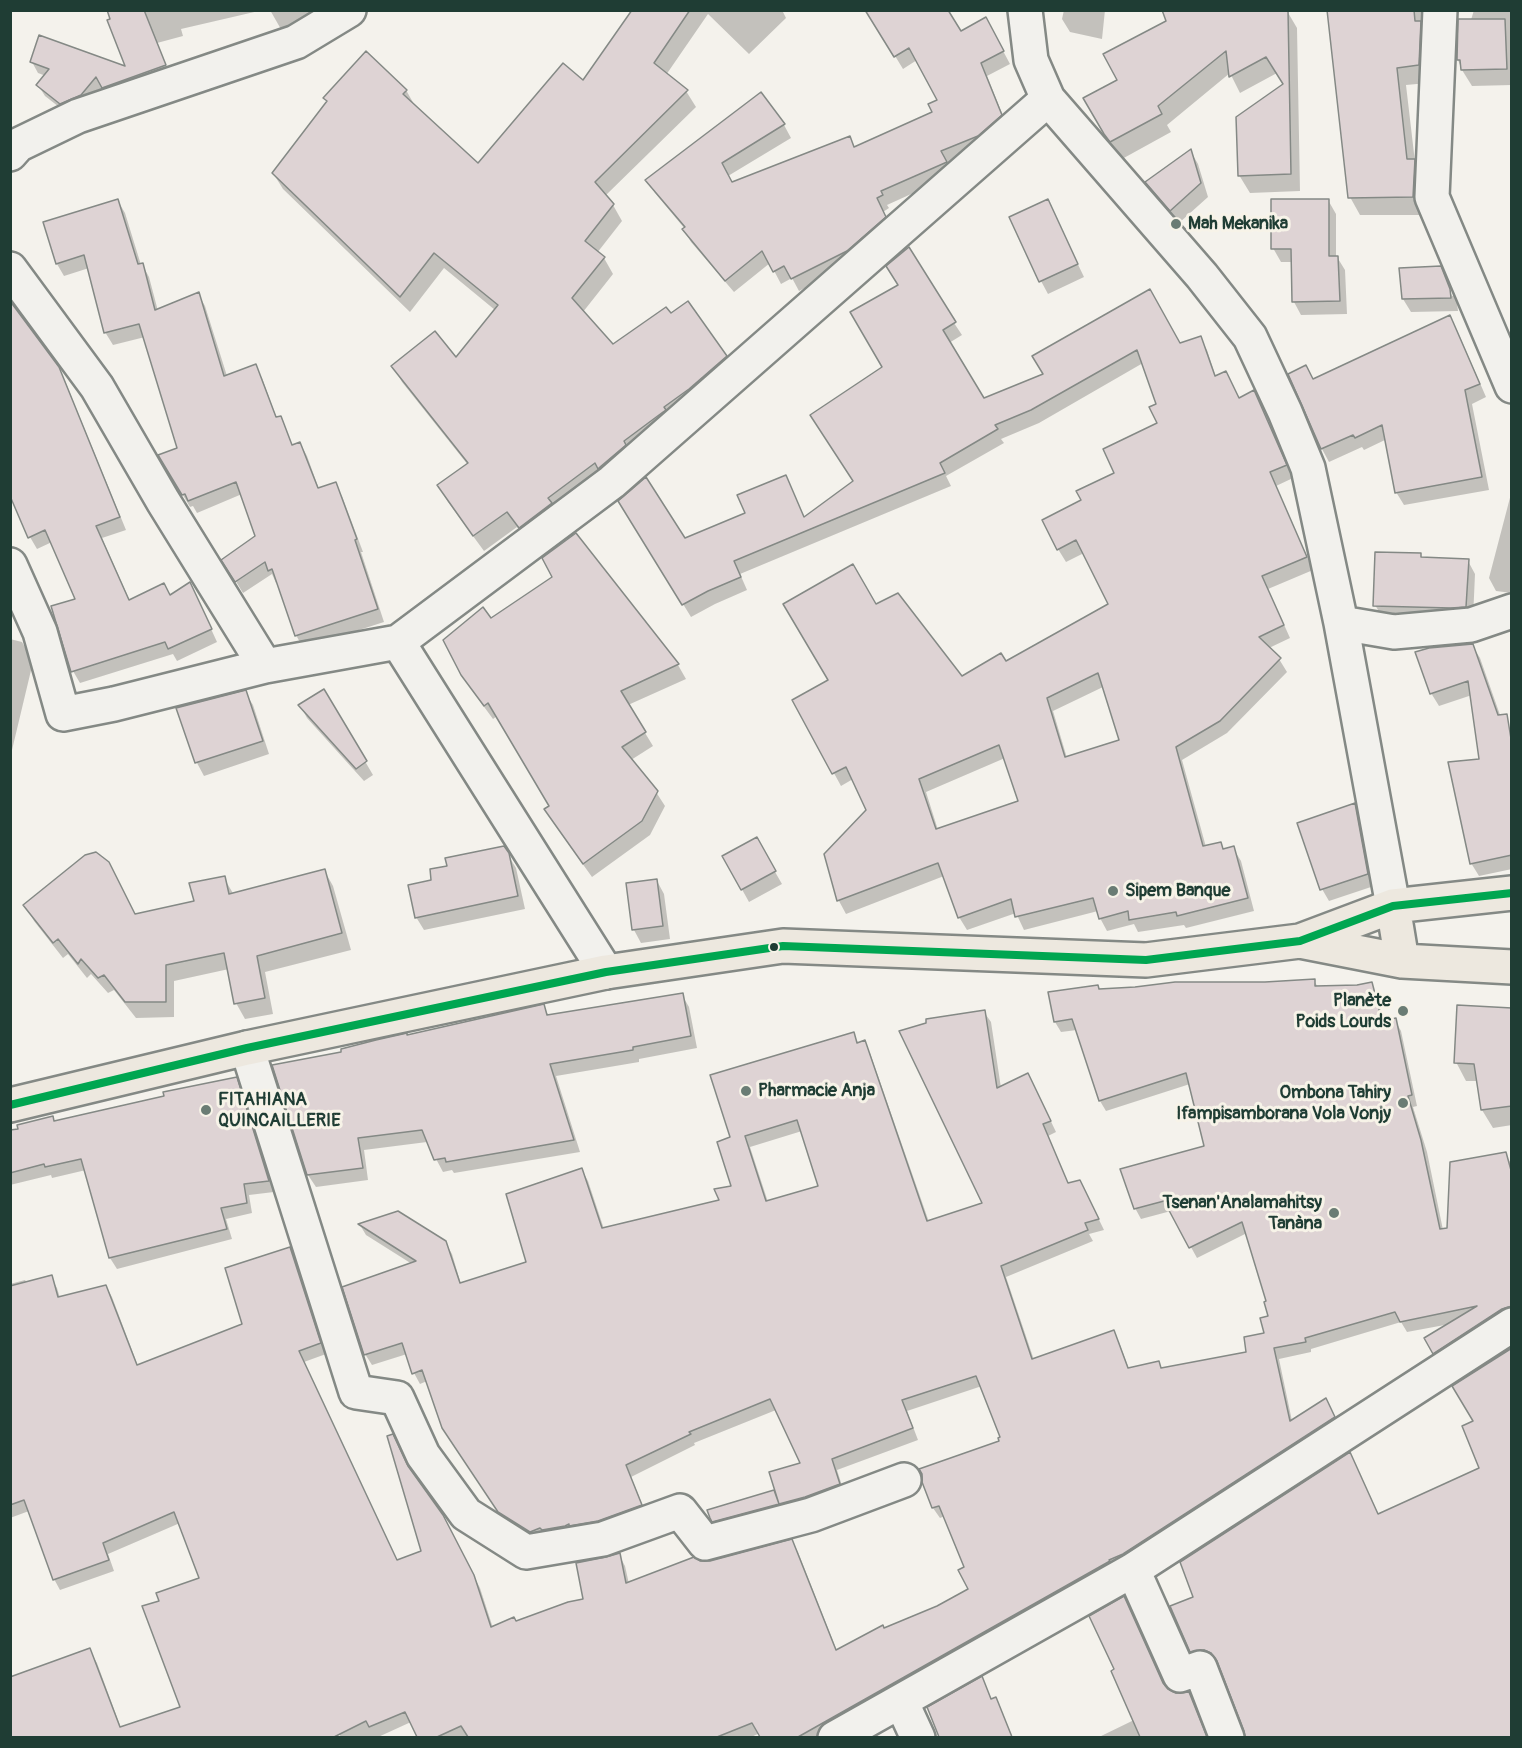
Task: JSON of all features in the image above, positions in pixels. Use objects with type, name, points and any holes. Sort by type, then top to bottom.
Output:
[{"type":"main road","points":[[10,1105],[247,1048],[606,972],[783,946],[1146,960],[1300,941],[1393,906],[1512,893]]},
{"type":"main road","points":[[1393,906],[1402,962]]},
{"type":"main road","points":[[1300,941],[1402,962],[1512,967]]},
{"type":"street","points":[[10,154],[18,145],[78,116],[296,42],[349,10]]},
{"type":"street","points":[[1025,10],[1031,60],[1048,99],[1202,276],[1250,337],[1285,412],[1308,468],[1341,623],[1393,906]]},
{"type":"street","points":[[1440,10],[1432,197],[1512,386]]},
{"type":"street","points":[[10,566],[40,632],[63,714],[114,704],[265,666],[398,642],[612,482],[1048,99]]},
{"type":"street","points":[[10,268],[98,387],[163,501],[265,666]]},
{"type":"street","points":[[1341,623],[1394,632],[1471,625],[1512,611]]},
{"type":"street","points":[[398,642],[606,972]]},
{"type":"street","points":[[247,1048],[356,1392],[397,1398],[423,1455],[466,1514],[526,1552],[603,1539],[680,1511],[705,1543],[811,1515],[904,1480]]},
{"type":"street","points":[[835,1737],[1133,1570],[1512,1324]]},
{"type":"street","points":[[1133,1570],[1180,1676],[1200,1668],[1227,1737]]},
{"type":"street","points":[[901,1701],[918,1737]]},
{"type":"building","points":[[107,10],[144,10],[166,65],[102,88],[96,77],[81,95],[60,104],[36,85],[49,69],[30,62],[39,35],[125,66],[107,20],[110,19]]},
{"type":"building","points":[[632,10],[690,10],[654,63],[688,90],[595,182],[614,204],[585,241],[605,257],[572,298],[613,344],[666,307],[671,313],[688,301],[727,356],[664,407],[666,410],[624,441],[626,445],[598,469],[595,463],[548,498],[552,503],[519,528],[507,512],[473,536],[437,485],[468,463],[391,366],[435,331],[456,357],[498,305],[434,253],[400,297],[272,173],[327,101],[323,98],[366,51],[407,90],[403,94],[478,163],[563,63],[583,80]]},
{"type":"building","points":[[865,10],[948,10],[961,31],[986,17],[1004,51],[981,63],[1002,115],[978,136],[941,151],[947,162],[881,191],[883,195],[877,198],[886,217],[847,251],[791,279],[784,266],[773,272],[762,251],[725,281],[682,229],[685,227],[645,180],[761,92],[785,124],[722,163],[732,182],[850,136],[854,147],[932,112],[928,104],[937,100],[909,48],[894,57]]},
{"type":"building","points":[[1162,10],[1288,10],[1291,174],[1238,176],[1236,117],[1283,84],[1266,57],[1229,77],[1226,51],[1158,106],[1162,114],[1110,142],[1083,98],[1117,80],[1103,54],[1166,21]]},
{"type":"building","points":[[1327,10],[1414,10],[1415,21],[1421,21],[1419,65],[1397,68],[1407,159],[1415,159],[1413,197],[1348,198]]},
{"type":"building","points":[[1458,19],[1505,19],[1507,69],[1461,70],[1460,60],[1457,60]]},
{"type":"building","points":[[1191,149],[1201,183],[1170,211],[1145,182]]},
{"type":"building","points":[[118,199],[138,264],[143,263],[155,310],[199,292],[224,376],[256,364],[276,417],[281,416],[292,445],[300,442],[318,488],[336,482],[357,539],[355,540],[378,609],[295,636],[272,569],[268,571],[265,562],[235,582],[221,560],[255,536],[236,482],[188,501],[185,494],[182,495],[158,455],[177,448],[139,324],[104,333],[84,255],[56,264],[43,222]]},
{"type":"building","points":[[1048,199],[1078,264],[1039,282],[1009,217]]},
{"type":"building","points":[[1271,199],[1329,199],[1329,256],[1338,256],[1340,301],[1292,302],[1291,249],[1271,249]]},
{"type":"building","points":[[909,247],[956,322],[943,330],[984,398],[1043,374],[1032,356],[1150,289],[1180,343],[1201,336],[1215,376],[1226,371],[1239,398],[1254,390],[1287,465],[1270,472],[1307,557],[1262,576],[1284,625],[1259,637],[1281,658],[1220,721],[1176,747],[1203,846],[1221,842],[1223,849],[1234,846],[1248,898],[1177,916],[1176,912],[1129,920],[1128,911],[1099,919],[1093,898],[1015,917],[1011,899],[958,918],[938,863],[837,901],[824,854],[866,810],[846,767],[832,774],[792,700],[828,680],[783,604],[853,564],[876,604],[898,593],[962,676],[1001,653],[1006,661],[1108,604],[1076,540],[1057,550],[1042,520],[1081,500],[1076,491],[1114,473],[1103,449],[1157,423],[1149,407],[1156,404],[1137,350],[1031,410],[995,425],[998,429],[940,463],[945,473],[734,561],[741,577],[682,605],[618,501],[646,477],[685,538],[745,513],[737,495],[786,475],[804,517],[853,481],[810,415],[882,367],[850,312],[898,285],[886,266]],"holes":[[[1098,673],[1119,740],[1065,757],[1047,698]],[[999,745],[1018,801],[936,829],[919,779]]]},
{"type":"building","points":[[1441,266],[1451,298],[1402,299],[1399,268]]},
{"type":"building","points":[[10,301],[59,367],[120,517],[96,526],[129,600],[164,583],[170,595],[190,582],[212,629],[168,649],[165,642],[71,672],[51,606],[75,599],[45,530],[28,538],[10,496]]},
{"type":"building","points":[[1450,315],[1480,384],[1465,390],[1482,477],[1395,493],[1382,425],[1355,438],[1353,435],[1321,449],[1288,374],[1306,365],[1313,379]]},
{"type":"building","points":[[576,533],[679,664],[621,691],[646,732],[622,747],[658,791],[642,821],[583,864],[544,809],[549,806],[488,703],[484,706],[461,675],[443,640],[483,607],[491,618],[552,577],[542,558]]},
{"type":"building","points":[[1375,552],[1421,553],[1421,557],[1469,559],[1466,607],[1373,606]]},
{"type":"building","points":[[1473,644],[1498,715],[1507,714],[1512,745],[1512,855],[1470,864],[1448,762],[1479,759],[1468,681],[1430,694],[1415,652],[1429,648]]},
{"type":"building","points":[[324,689],[367,761],[356,769],[298,705]]},
{"type":"building","points":[[246,690],[263,741],[195,763],[176,708]]},
{"type":"building","points":[[1355,803],[1368,874],[1320,890],[1297,823]]},
{"type":"building","points":[[757,837],[776,871],[741,890],[722,856]]},
{"type":"building","points":[[504,846],[509,853],[518,896],[415,918],[408,885],[431,880],[430,869],[447,866],[445,858]]},
{"type":"building","points":[[96,852],[109,862],[135,914],[194,901],[189,883],[225,876],[229,894],[325,869],[342,933],[257,956],[265,998],[234,1004],[224,953],[166,965],[166,1002],[125,1002],[104,975],[98,978],[81,959],[78,964],[58,939],[53,943],[23,905],[85,855]]},
{"type":"building","points":[[657,879],[663,926],[632,930],[626,883]]},
{"type":"building","points":[[1315,979],[1315,986],[1357,985],[1372,982],[1382,1021],[1396,1018],[1412,1095],[1408,1096],[1421,1140],[1440,1229],[1447,1228],[1450,1162],[1506,1152],[1512,1174],[1512,1306],[1502,1309],[1433,1354],[1424,1338],[1477,1306],[1400,1322],[1395,1312],[1305,1338],[1306,1342],[1274,1348],[1290,1421],[1326,1398],[1335,1417],[1123,1554],[798,1737],[760,1737],[752,1723],[717,1737],[468,1737],[461,1726],[437,1737],[417,1737],[405,1712],[369,1727],[366,1721],[334,1737],[10,1737],[10,1677],[90,1648],[120,1727],[180,1707],[142,1606],[159,1601],[156,1593],[199,1578],[174,1512],[103,1543],[109,1560],[53,1580],[24,1500],[10,1505],[10,1286],[52,1275],[58,1297],[106,1285],[137,1365],[242,1324],[225,1268],[290,1247],[321,1343],[299,1351],[397,1560],[421,1551],[387,1436],[393,1434],[408,1466],[443,1515],[474,1575],[491,1627],[514,1617],[516,1621],[568,1602],[583,1599],[576,1563],[620,1553],[626,1583],[694,1557],[700,1561],[710,1561],[792,1539],[836,1650],[883,1625],[884,1628],[937,1606],[968,1589],[958,1570],[964,1567],[939,1506],[932,1508],[919,1469],[999,1441],[1000,1437],[976,1376],[902,1400],[913,1428],[832,1459],[840,1484],[779,1504],[769,1472],[800,1463],[770,1399],[689,1432],[691,1434],[626,1465],[642,1505],[598,1521],[542,1530],[540,1528],[530,1532],[498,1512],[442,1428],[422,1370],[412,1374],[402,1343],[364,1355],[342,1287],[416,1261],[358,1224],[398,1211],[446,1241],[460,1283],[526,1262],[506,1194],[582,1168],[602,1228],[719,1200],[714,1189],[731,1186],[717,1142],[730,1137],[710,1075],[854,1032],[857,1043],[865,1040],[927,1221],[982,1203],[899,1031],[926,1023],[926,1019],[985,1010],[997,1088],[1028,1073],[1051,1121],[1043,1124],[1068,1183],[1080,1180],[1099,1219],[1085,1223],[1088,1230],[1001,1266],[1032,1359],[1114,1330],[1128,1368],[1159,1361],[1161,1368],[1246,1352],[1244,1337],[1264,1333],[1260,1318],[1268,1316],[1264,1302],[1266,1301],[1242,1222],[1189,1248],[1164,1201],[1134,1209],[1120,1169],[1204,1146],[1186,1073],[1099,1101],[1072,1019],[1054,1022],[1048,992],[1098,985],[1099,989],[1175,982],[1265,982]],"holes":[[[797,1120],[818,1186],[766,1201],[745,1136]]]},
{"type":"building","points":[[683,993],[691,1036],[633,1047],[633,1050],[550,1064],[574,1140],[446,1162],[445,1158],[434,1160],[422,1130],[358,1138],[363,1168],[307,1175],[272,1065],[341,1052],[341,1049],[376,1040],[544,1004],[547,1015]]},
{"type":"building","points":[[1457,1005],[1512,1008],[1512,1106],[1481,1110],[1474,1064],[1454,1063]]},
{"type":"building","points":[[237,1077],[269,1181],[244,1184],[247,1203],[221,1208],[227,1229],[109,1258],[81,1159],[45,1167],[44,1164],[10,1173],[10,1130],[18,1129],[17,1125],[53,1116],[54,1121],[164,1096],[163,1092]]},
{"type":"building","points":[[1512,1348],[1512,1737],[1245,1737],[1217,1661],[1211,1653],[1204,1650],[1190,1652],[1170,1606],[1193,1597],[1180,1562],[1350,1452],[1378,1514],[1479,1468],[1462,1426],[1473,1421],[1452,1386]]},
{"type":"building","points":[[774,1490],[779,1504],[712,1522],[707,1510]]},
{"type":"building","points":[[1124,1596],[1163,1683],[1176,1693],[1189,1692],[1207,1737],[1140,1737],[1111,1671],[1114,1669],[1089,1616]]},
{"type":"building","points":[[982,1676],[991,1699],[996,1697],[1012,1737],[939,1737],[927,1707]]},
{"type":"transit line","points":[[10,1105],[247,1048],[606,972],[783,946],[1146,960],[1300,941],[1393,906],[1512,893]]},
{"type":"place","name":"Mah Mekanika","points":[[1176,224]]},
{"type":"place","name":"Sipem Banque","points":[[1113,891]]},
{"type":"place","name":"Planète Poids Lourds","points":[[1403,1011]]},
{"type":"place","name":"Pharmacie Anja","points":[[746,1091]]},
{"type":"place","name":"Ombona Tahiry Ifampisamborana Vola Vonjy","points":[[1403,1103]]},
{"type":"place","name":"FITAHIANA QUINCAILLERIE","points":[[206,1110]]},
{"type":"place","name":"Tsenan'Analamahitsy Tanàna","points":[[1334,1213]]}]
